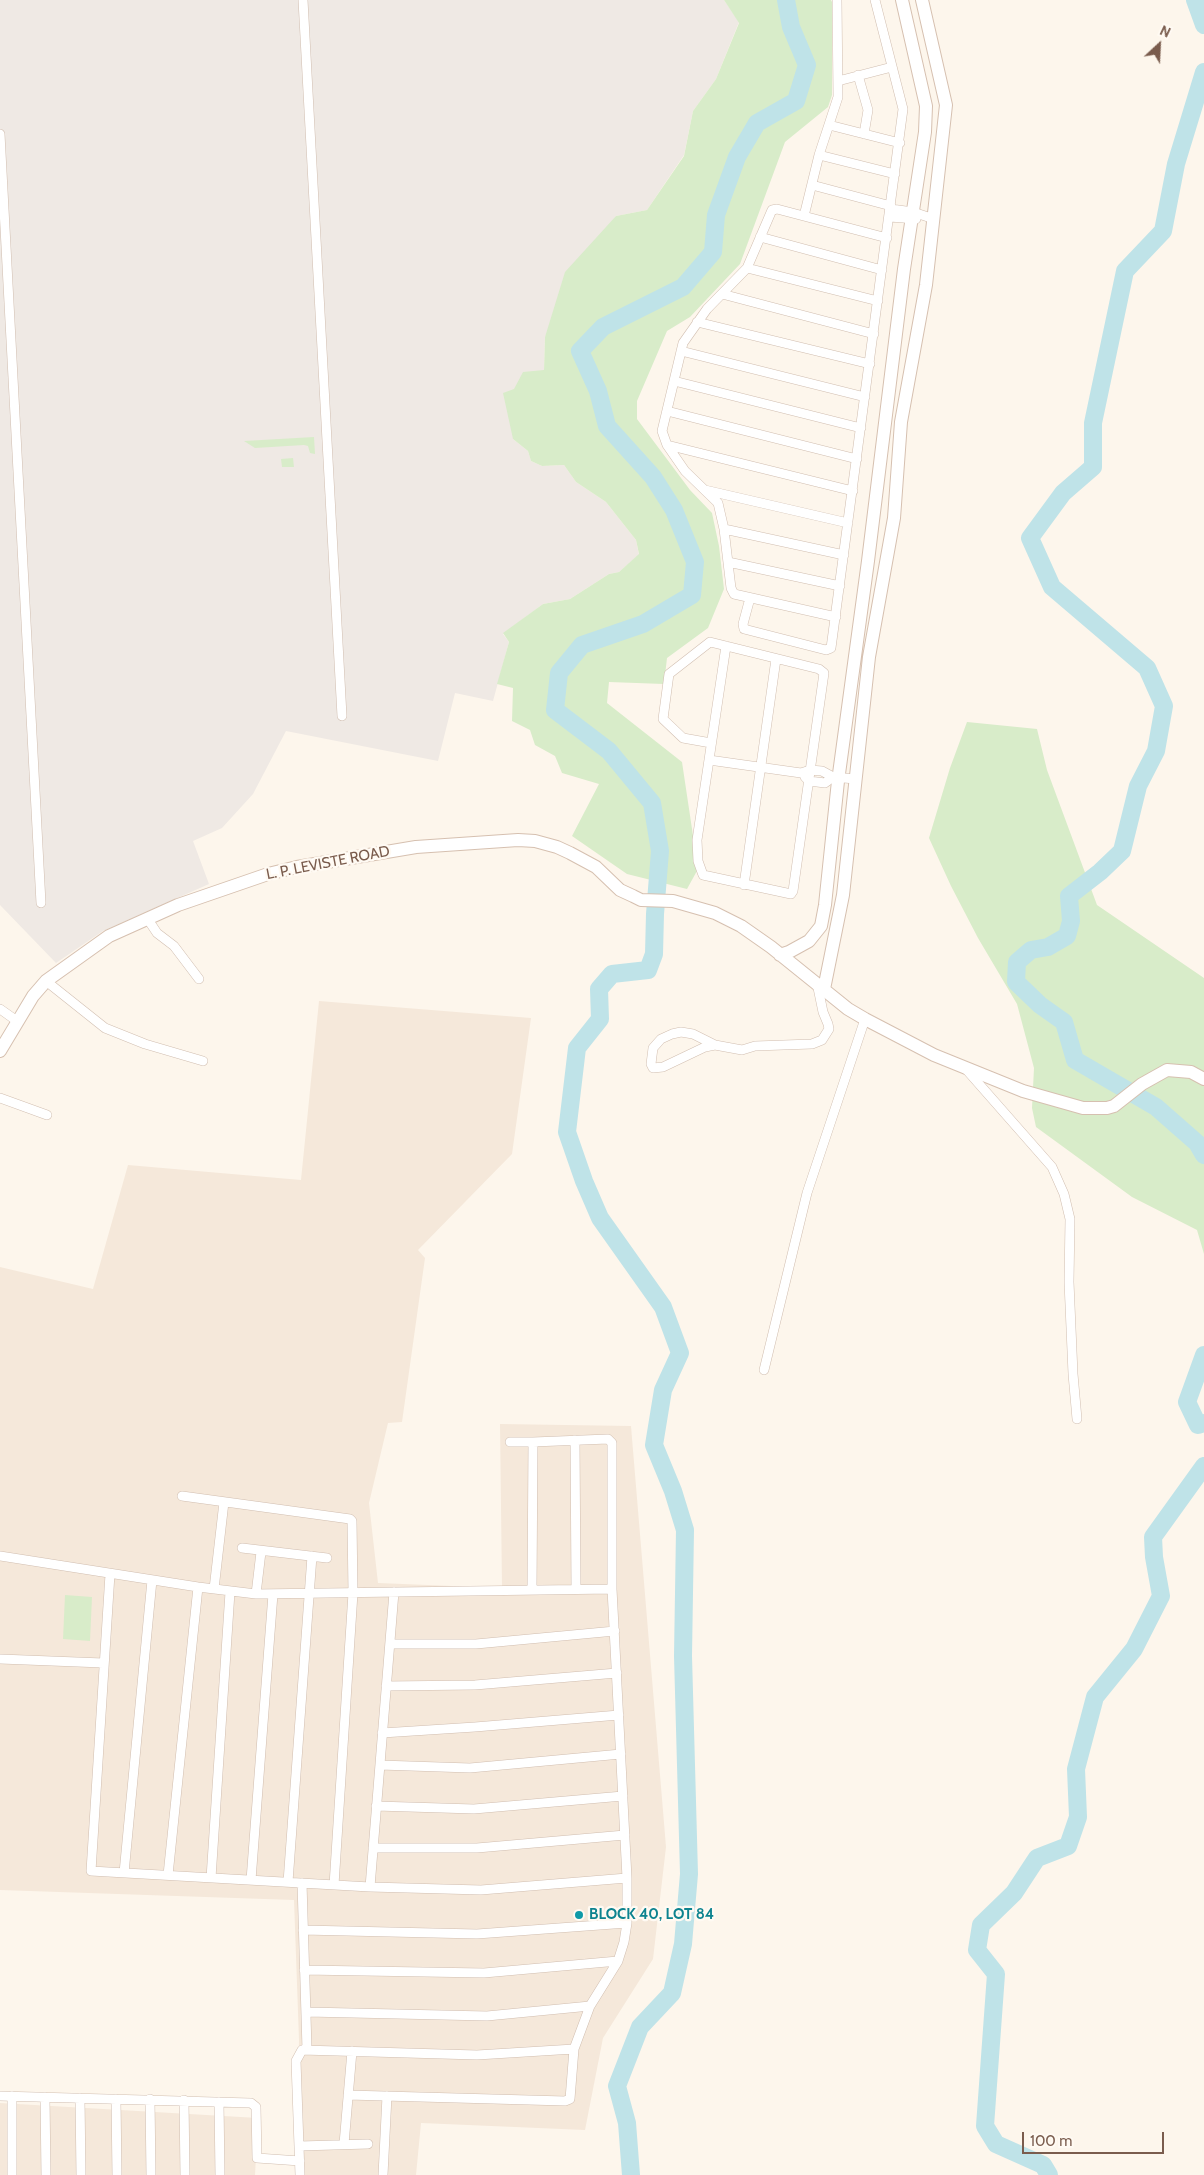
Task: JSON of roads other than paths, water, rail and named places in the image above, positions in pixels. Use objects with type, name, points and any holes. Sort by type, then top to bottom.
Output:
[{"type":"street","points":[[303,0],[342,716]]},
{"type":"street","points":[[804,216],[820,155],[838,98],[837,0]]},
{"type":"street","points":[[750,598],[743,624],[744,629],[826,650],[830,650],[832,647],[903,110],[875,0]]},
{"type":"street","points":[[780,955],[809,941],[821,926],[825,905],[836,777],[925,132],[926,106],[902,0]]},
{"type":"street","points":[[715,1045],[706,1047],[663,1067],[653,1068],[651,1064],[653,1048],[661,1039],[681,1032],[694,1034],[715,1045],[742,1050],[755,1046],[812,1044],[822,1040],[828,1029],[823,1012],[820,986],[836,930],[842,895],[869,657],[894,518],[901,422],[926,285],[946,105],[922,0]]},
{"type":"street","points":[[838,81],[892,67]]},
{"type":"street","points":[[858,75],[868,110],[864,134]]},
{"type":"street","points":[[829,125],[900,142]]},
{"type":"street","points":[[0,134],[41,903]]},
{"type":"street","points":[[820,155],[896,174]]},
{"type":"street","points":[[812,185],[890,211],[934,219]]},
{"type":"street","points":[[836,617],[737,595],[732,591],[724,528],[718,502],[685,471],[667,446],[662,431],[683,343],[697,322],[747,268],[772,210],[777,209],[887,238]]},
{"type":"street","points":[[760,237],[882,270]]},
{"type":"street","points":[[747,268],[878,302]]},
{"type":"street","points":[[722,294],[874,334]]},
{"type":"street","points":[[697,322],[870,364]]},
{"type":"street","points":[[681,351],[865,397]]},
{"type":"street","points":[[674,381],[861,428]]},
{"type":"street","points":[[667,412],[857,459]]},
{"type":"street","points":[[667,446],[853,491]]},
{"type":"street","points":[[705,490],[848,523]]},
{"type":"street","points":[[724,528],[844,555]]},
{"type":"street","points":[[728,562],[840,586]]},
{"type":"street","points":[[711,743],[683,738],[663,719],[669,674],[710,642],[819,669],[824,673],[805,771],[809,780],[793,893],[787,895],[703,875],[698,862],[697,840],[726,646]]},
{"type":"street","points":[[744,885],[776,659]]},
{"type":"street","points":[[709,760],[761,768],[822,771],[836,777],[855,779]]},
{"type":"street","points":[[809,780],[825,783],[836,777]]},
{"type":"street","name":"L. P. LEVISTE ROAD","points":[[0,1051],[33,996],[46,981],[110,936],[178,904],[268,874],[297,867],[416,847],[518,840],[557,847],[570,853],[596,866],[620,890],[642,900],[673,901],[715,913],[732,922],[780,955],[848,1009],[865,1019],[934,1055],[1023,1091],[1083,1108],[1114,1106],[1142,1084],[1168,1070],[1191,1072],[1204,1079]]},
{"type":"street","points":[[147,918],[157,933],[174,946],[199,980]]},
{"type":"street","points":[[821,926],[836,930]]},
{"type":"street","points":[[46,981],[105,1028],[145,1044],[203,1062]]},
{"type":"street","points":[[0,1010],[17,1021]]},
{"type":"street","points":[[764,1370],[807,1193],[865,1019]]},
{"type":"street","points":[[965,1068],[1052,1167],[1064,1194],[1070,1219],[1070,1300],[1077,1419]]},
{"type":"street","points":[[0,1098],[47,1115]]},
{"type":"street","points":[[348,2095],[568,2100],[571,2097],[574,2049],[590,2006],[618,1961],[624,1942],[627,1923],[627,1878],[612,1589],[612,1443],[608,1439],[510,1442]]},
{"type":"street","points":[[574,1440],[576,1589]]},
{"type":"street","points":[[532,1590],[533,1442]]},
{"type":"street","points":[[182,1496],[351,1520],[353,1593],[334,1885]]},
{"type":"street","points":[[214,1589],[224,1502]]},
{"type":"street","points":[[242,1548],[261,1552],[327,1558]]},
{"type":"street","points":[[256,1594],[261,1552]]},
{"type":"street","points":[[0,1556],[230,1592],[256,1594],[612,1589]]},
{"type":"street","points":[[288,1882],[312,1556]]},
{"type":"street","points":[[110,1574],[90,1871],[370,1887],[481,1890],[627,1878]]},
{"type":"street","points":[[124,1873],[152,1580]]},
{"type":"street","points":[[168,1875],[198,1587]]},
{"type":"street","points":[[212,1878],[230,1592]]},
{"type":"street","points":[[370,1887],[394,1592]]},
{"type":"street","points":[[250,1880],[273,1594]]},
{"type":"street","points":[[390,1644],[476,1644],[614,1631]]},
{"type":"street","points":[[0,1659],[103,1663]]},
{"type":"street","points":[[386,1686],[475,1685],[616,1673]]},
{"type":"street","points":[[382,1732],[475,1727],[619,1715]]},
{"type":"street","points":[[380,1765],[470,1768],[621,1754]]},
{"type":"street","points":[[376,1806],[474,1809],[623,1796]]},
{"type":"street","points":[[373,1848],[477,1848],[624,1836]]},
{"type":"street","points":[[302,1883],[307,2050]]},
{"type":"street","points":[[303,1930],[478,1934],[627,1923]]},
{"type":"street","points":[[304,1970],[484,1973],[618,1961]]},
{"type":"street","points":[[307,2012],[487,2016],[590,2006]]},
{"type":"street","points":[[300,2175],[296,2061],[298,2054],[302,2050],[477,2055],[574,2049]]},
{"type":"street","points":[[344,2144],[352,2051]]},
{"type":"street","points":[[0,2096],[184,2100],[254,2104],[257,2158],[300,2161]]},
{"type":"street","points":[[12,2096],[12,2175]]},
{"type":"street","points":[[383,2175],[387,2096]]},
{"type":"street","points":[[44,2097],[46,2175]]},
{"type":"street","points":[[80,2098],[81,2175]]},
{"type":"street","points":[[116,2099],[117,2175]]},
{"type":"street","points":[[150,2099],[151,2175]]},
{"type":"street","points":[[184,2100],[185,2175]]},
{"type":"street","points":[[219,2102],[220,2175]]},
{"type":"street","points":[[300,2146],[368,2144]]},
{"type":"waterway","points":[[631,2175],[627,2123],[617,2086],[640,2027],[672,1993],[683,1944],[689,1874],[683,1656],[685,1530],[673,1491],[654,1445],[663,1390],[680,1353],[663,1307],[600,1218],[584,1181],[567,1132],[577,1048],[600,1019],[599,989],[612,974],[648,970],[654,954],[660,851],[652,803],[609,751],[555,710],[559,673],[582,645],[643,624],[692,595],[695,562],[674,510],[653,477],[607,426],[598,391],[580,351],[603,327],[683,287],[713,252],[716,215],[737,157],[757,123],[796,101],[807,65],[791,27],[786,0]]},
{"type":"waterway","points":[[1195,0],[1204,25]]},
{"type":"waterway","points":[[1204,72],[1176,164],[1163,231],[1125,271],[1093,423],[1093,467],[1063,493],[1030,538],[1052,587],[1147,668],[1164,706],[1156,751],[1138,786],[1122,851],[1100,872],[1069,896],[1071,921],[1067,936],[1048,947],[1031,950],[1017,962],[1016,982],[1040,1005],[1064,1022],[1075,1060],[1156,1107],[1197,1143],[1204,1155]]},
{"type":"waterway","points":[[1204,1355],[1187,1402],[1198,1425],[1204,1423]]},
{"type":"waterway","points":[[1049,2175],[1043,2165],[996,2144],[985,2126],[996,1974],[977,1950],[981,1925],[1014,1893],[1037,1858],[1068,1846],[1078,1817],[1076,1769],[1095,1697],[1134,1649],[1161,1596],[1154,1557],[1153,1537],[1204,1466]]},
{"type":"place","name":"BLOCK 40, LOT 84","points":[[579,1915]]}]
